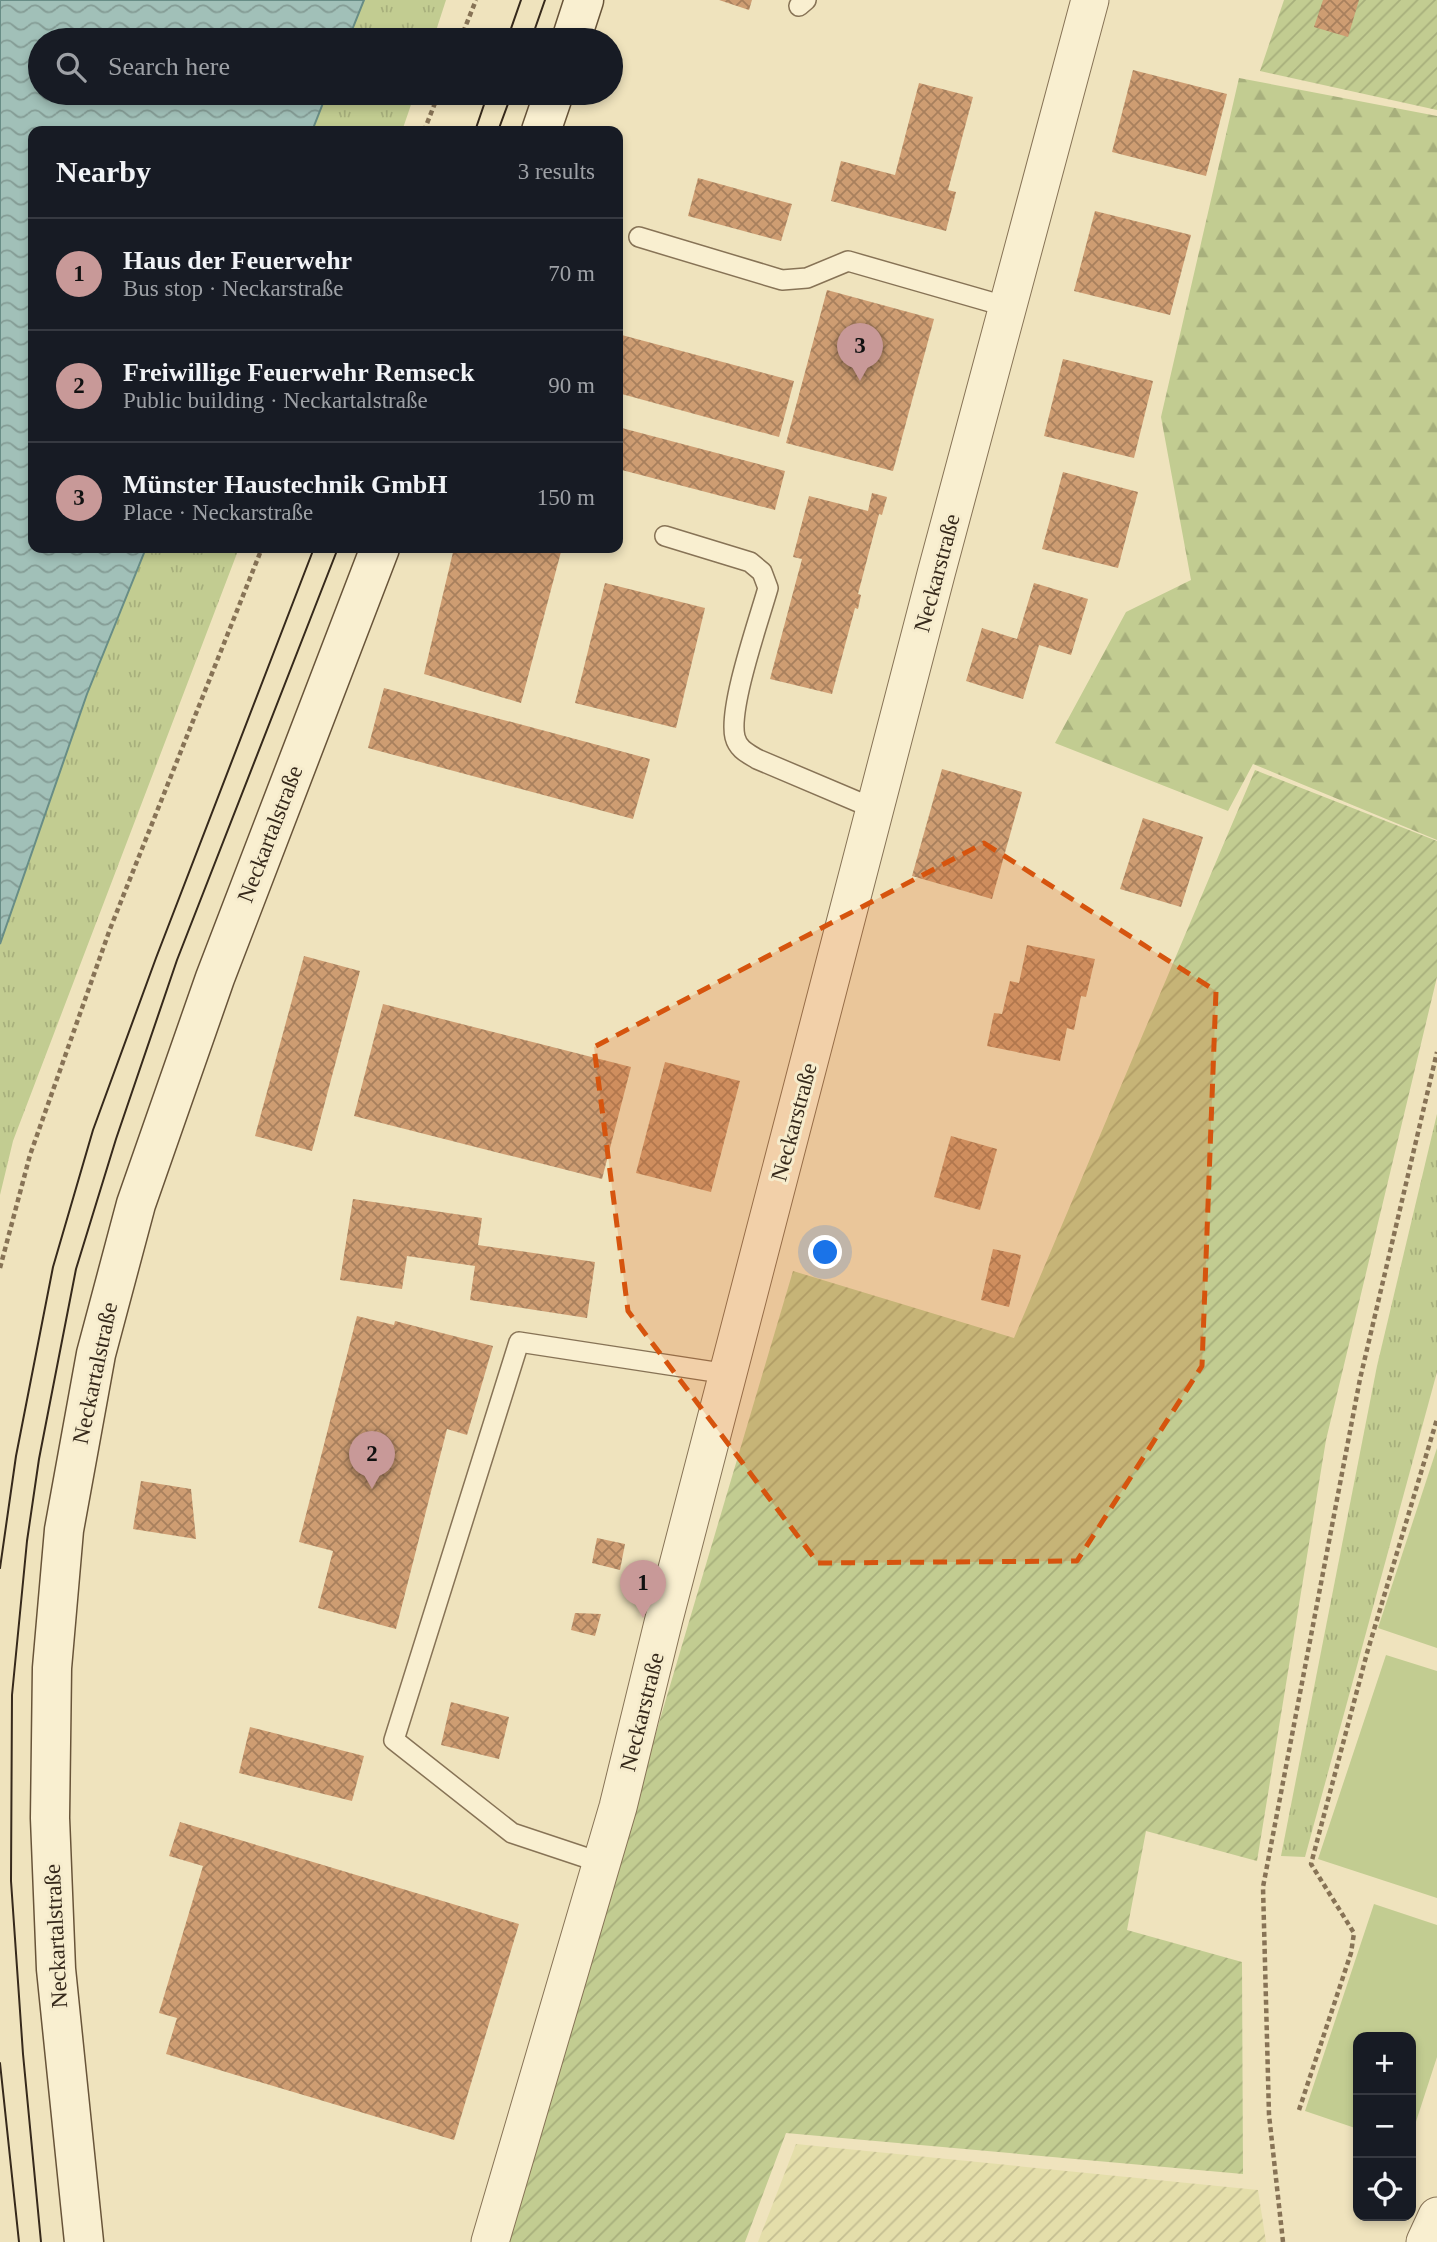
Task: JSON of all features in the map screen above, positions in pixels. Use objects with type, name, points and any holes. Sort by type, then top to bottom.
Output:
[{"type":"main road","points":[[575,28],[584,0]]},
{"type":"main road","points":[[543,126],[550,105]]},
{"type":"main road","name":"Neckartalstraße","points":[[84,2242],[56,1969],[50,1818],[52,1668],[64,1530],[96,1354],[136,1204],[215,978],[378,553]]},
{"type":"street","name":"Neckarstraße","points":[[490,2242],[618,1807],[875,809],[1090,0]]},
{"type":"street","points":[[1425,2242],[1437,2216]]},
{"type":"lane","points":[[639,237],[782,280],[807,278],[848,261],[1008,307]]},
{"type":"lane","points":[[665,536],[750,562],[762,572],[768,588],[733,712],[735,737],[742,750],[757,759],[875,809]]},
{"type":"lane","points":[[602,1863],[512,1833],[394,1740],[519,1342],[728,1374]]},
{"type":"path","points":[[464,28],[475,0]]},
{"type":"path","points":[[426,126],[434,105]]},
{"type":"path","points":[[0,1268],[30,1155],[110,929],[260,553]]},
{"type":"path","points":[[1283,2242],[1269,2115],[1263,1886],[1360,1379],[1437,1052]]},
{"type":"path","points":[[1299,2110],[1351,1953],[1354,1933],[1311,1864],[1367,1653],[1437,1419]]},
{"type":"highlighted area","points":[[984,843],[1216,991],[1202,1366],[1077,1561],[818,1563],[628,1311],[594,1047]]},
{"type":"shaded area","points":[[796,2144],[1258,2190],[1266,2242],[758,2242]]},
{"type":"green space","points":[[364,0],[446,0],[437,28],[353,28]]},
{"type":"green space","points":[[1284,0],[1437,0],[1437,110],[1260,71]]},
{"type":"green space","points":[[1239,78],[1437,116],[1437,840],[1253,764],[1228,811],[1055,743],[1126,612],[1191,580],[1161,417]]},
{"type":"green space","points":[[322,105],[411,105],[404,126],[314,126]]},
{"type":"green space","points":[[144,553],[237,553],[13,1141],[0,1195],[0,944],[87,694]]},
{"type":"green space","points":[[1255,770],[1437,841],[1437,977],[1326,1440],[1257,1861],[1146,1831],[1127,1930],[1242,1962],[1243,2174],[786,2133],[745,2242],[505,2242],[793,1271],[1014,1338]]},
{"type":"green space","points":[[1437,1114],[1437,1372],[1305,1857],[1281,1856],[1377,1366]]},
{"type":"green space","points":[[1437,1448],[1437,1648],[1378,1628]]},
{"type":"green space","points":[[1386,1655],[1437,1671],[1437,1898],[1318,1859]]},
{"type":"green space","points":[[1374,1904],[1437,1925],[1437,2057],[1416,2122],[1416,2032],[1353,2032],[1353,2127],[1305,2111]]},
{"type":"water","points":[[0,0],[364,0],[353,28],[28,28],[28,105],[322,105],[314,126],[28,126],[28,553],[144,553],[87,694],[0,944]]},
{"type":"building","points":[[719,0],[752,0],[749,10]]},
{"type":"building","points":[[1323,0],[1359,0],[1348,37],[1314,27]]},
{"type":"building","points":[[1133,70],[1227,94],[1206,176],[1112,152]]},
{"type":"building","points":[[919,83],[973,97],[948,190],[956,192],[946,231],[831,201],[841,161],[895,175]]},
{"type":"building","points":[[698,178],[792,204],[781,241],[688,216]]},
{"type":"building","points":[[1095,211],[1191,235],[1170,315],[1074,291]]},
{"type":"building","points":[[827,290],[934,319],[893,471],[786,443]]},
{"type":"building","points":[[623,335],[794,381],[779,437],[623,394]]},
{"type":"building","points":[[1063,359],[1153,381],[1134,458],[1044,436]]},
{"type":"building","points":[[623,428],[785,471],[775,510],[623,470]]},
{"type":"building","points":[[1063,472],[1138,492],[1118,568],[1042,549]]},
{"type":"building","points":[[872,493],[887,497],[882,515],[879,514],[858,594],[861,595],[858,609],[855,608],[832,694],[770,679],[802,559],[793,557],[809,496],[868,511]]},
{"type":"building","points":[[453,553],[561,553],[521,703],[424,674]]},
{"type":"building","points":[[605,583],[705,608],[676,728],[575,703]]},
{"type":"building","points":[[1034,583],[1088,599],[1071,655],[1039,645],[1023,699],[966,681],[982,628],[1017,639]]},
{"type":"building","points":[[384,688],[650,759],[633,819],[368,748]]},
{"type":"building","points":[[942,769],[1022,792],[992,899],[912,876]]},
{"type":"building","points":[[1143,818],[1203,837],[1181,907],[1120,889]]},
{"type":"building","points":[[1027,945],[1095,959],[1086,997],[1081,996],[1074,1030],[1067,1028],[1060,1061],[987,1046],[994,1013],[1002,1014],[1010,981],[1019,983]]},
{"type":"building","points":[[304,956],[360,971],[312,1151],[255,1136]]},
{"type":"building","points":[[383,1004],[631,1067],[602,1179],[354,1116]]},
{"type":"building","points":[[665,1062],[740,1081],[711,1192],[636,1173]]},
{"type":"building","points":[[951,1136],[997,1149],[980,1210],[934,1197]]},
{"type":"building","points":[[353,1199],[482,1218],[478,1245],[595,1262],[587,1318],[470,1300],[475,1266],[407,1256],[402,1289],[340,1280]]},
{"type":"building","points":[[993,1249],[1021,1255],[1009,1307],[981,1300]]},
{"type":"building","points":[[357,1316],[394,1325],[395,1321],[493,1346],[467,1435],[447,1429],[396,1629],[318,1608],[333,1551],[299,1542]]},
{"type":"building","points":[[141,1481],[191,1489],[196,1539],[133,1529]]},
{"type":"building","points":[[597,1538],[625,1544],[620,1570],[592,1563]]},
{"type":"building","points":[[575,1613],[601,1614],[595,1636],[571,1630]]},
{"type":"building","points":[[451,1702],[509,1717],[499,1759],[441,1745]]},
{"type":"building","points":[[250,1727],[364,1756],[352,1801],[239,1773]]},
{"type":"building","points":[[180,1822],[519,1924],[454,2140],[166,2054],[177,2018],[159,2013],[203,1866],[169,1856]]},
{"type":"tram line","points":[[511,28],[521,0]]},
{"type":"tram line","points":[[535,28],[545,0]]},
{"type":"tram line","points":[[477,126],[484,105]]},
{"type":"tram line","points":[[500,126],[508,105]]},
{"type":"tram line","points":[[0,1568],[16,1456],[53,1267],[93,1130],[156,958],[312,553]]},
{"type":"tram line","points":[[41,2242],[23,2054],[11,1881],[12,1695],[27,1541],[39,1459],[76,1269],[116,1139],[177,960],[336,553]]},
{"type":"tram line","points":[[0,2063],[19,2242]]},
{"type":"place","name":"Münster Haustechnik GmbH","points":[[860,381]]},
{"type":"place","name":"Freiwillige Feuerwehr Remseck","points":[[372,1489]]},
{"type":"place","name":"Haus der Feuerwehr","points":[[643,1618]]}]
